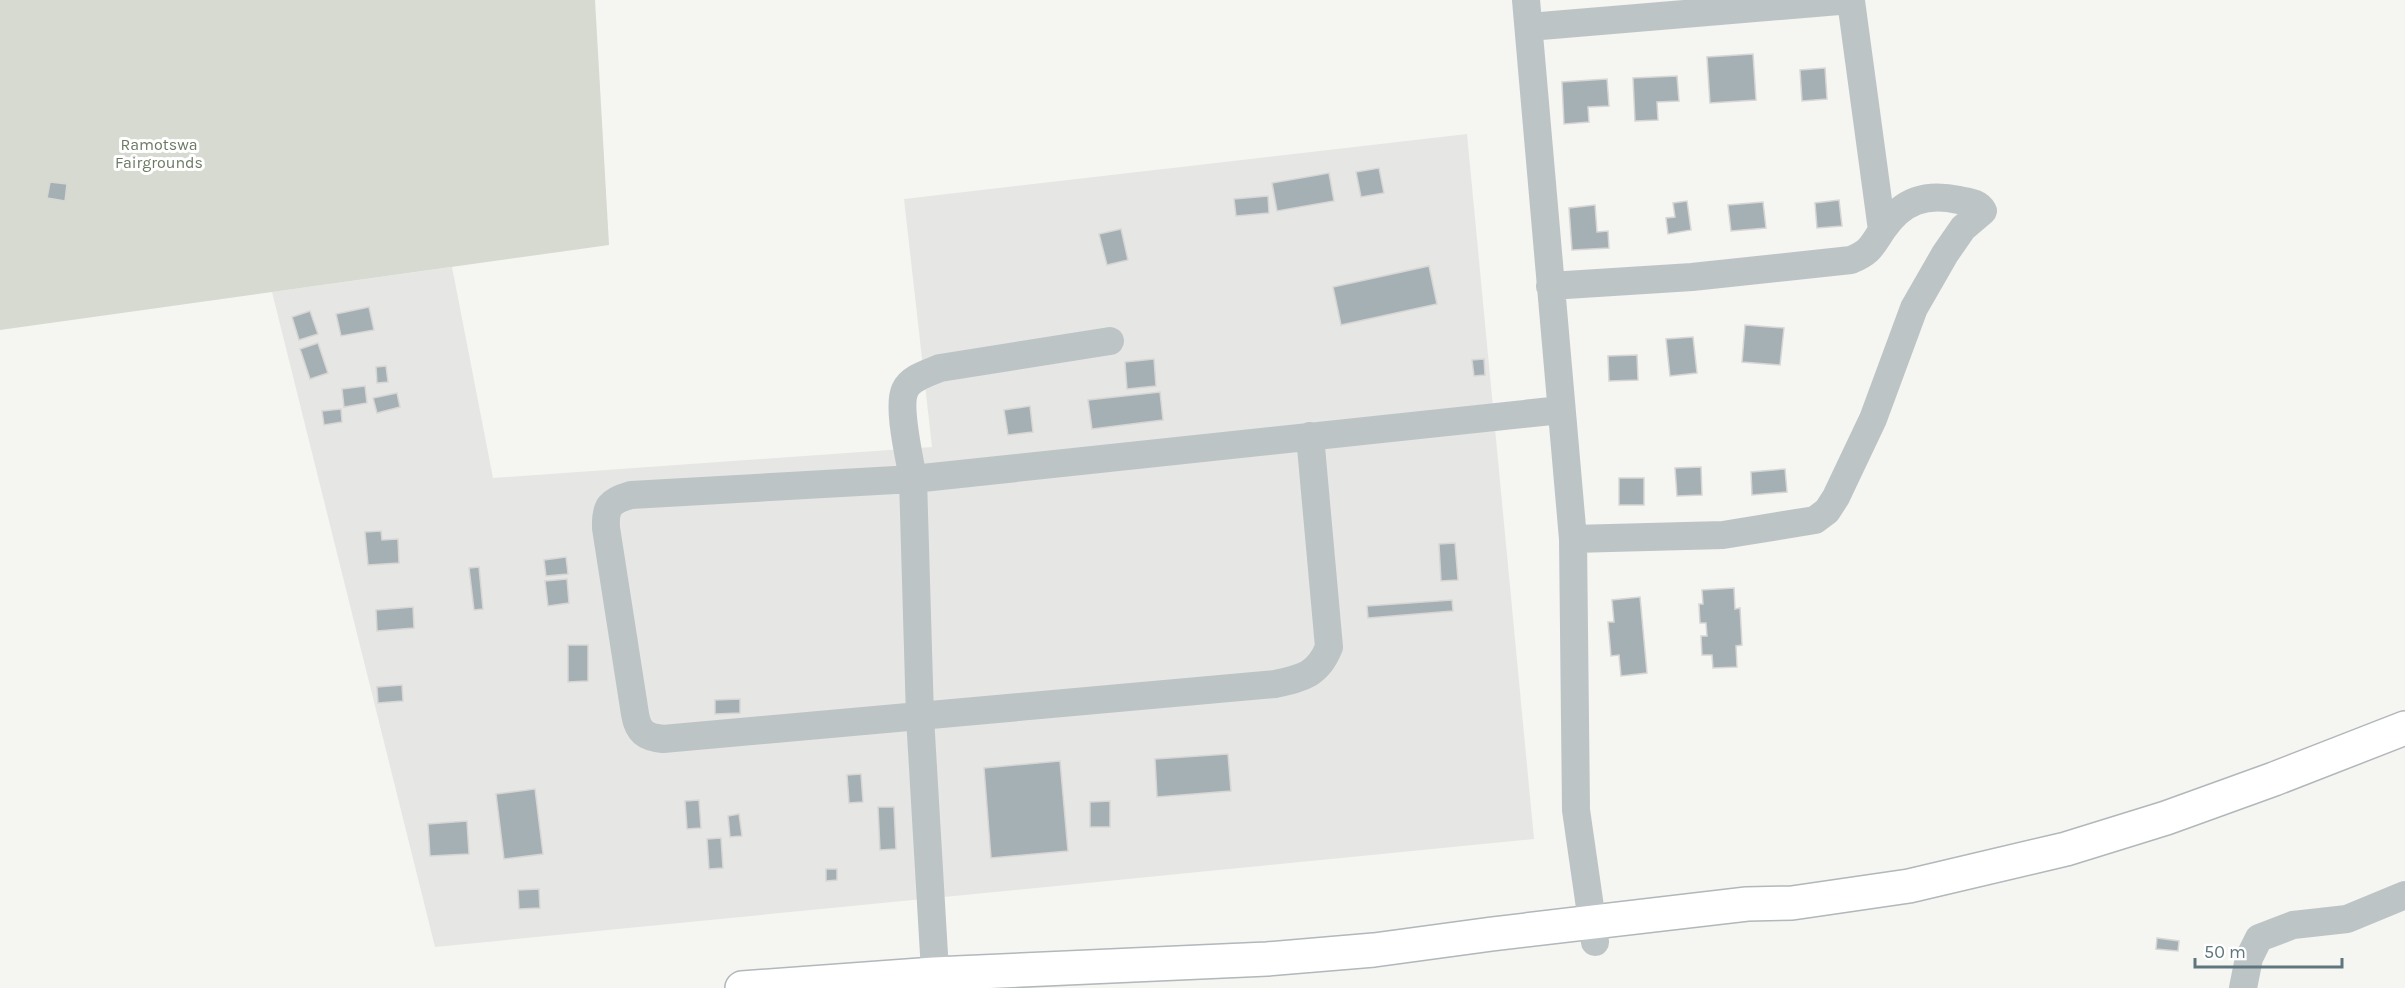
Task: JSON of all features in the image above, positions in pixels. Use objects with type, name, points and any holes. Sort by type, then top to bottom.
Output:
[{"type":"main road","points":[[742,988],[935,981],[1374,950],[1436,955],[1493,952],[1593,932],[1749,918],[1792,903],[1909,886],[2066,849],[2188,810],[2405,728]]},
{"type":"street","points":[[1593,932],[1576,810],[1573,539],[1528,14],[1851,0],[1882,230]]},
{"type":"street","points":[[1550,286],[1692,277],[1851,260],[1871,249],[1882,230],[1904,206],[1918,199],[1940,196],[1977,204],[1983,211],[1963,228],[1914,308],[1873,419],[1827,511],[1815,520],[1723,535],[1573,539]]},
{"type":"street","points":[[935,981],[920,717],[913,479],[902,407],[905,389],[916,378],[940,368],[1110,341]]},
{"type":"street","points":[[1310,436],[1329,647],[1324,660],[1312,672],[1300,678],[1275,684],[663,739],[644,735],[638,727],[605,515],[608,507],[618,499],[631,495],[913,479],[1310,436],[1561,410]]},
{"type":"street","points":[[2243,988],[2248,958],[2259,938],[2293,925],[2347,919],[2405,895]]},
{"type":"shaded area","points":[[1467,134],[1534,839],[435,947],[272,292],[452,267],[493,478],[932,447],[904,199]]},
{"type":"green space","name":"Ramotswa Fairgrounds","points":[[0,0],[595,0],[609,245],[0,330]]},
{"type":"building","points":[[1753,54],[1756,100],[1710,103],[1707,57]]},
{"type":"building","points":[[1825,68],[1827,99],[1802,101],[1800,70]]},
{"type":"building","points":[[1677,76],[1679,101],[1657,102],[1658,120],[1635,121],[1633,78]]},
{"type":"building","points":[[1607,79],[1609,106],[1588,107],[1589,122],[1564,124],[1562,82]]},
{"type":"building","points":[[1379,168],[1384,193],[1361,197],[1356,172]]},
{"type":"building","points":[[1329,173],[1334,201],[1277,211],[1272,183]]},
{"type":"building","points":[[50,182],[67,184],[65,201],[47,198]]},
{"type":"building","points":[[1268,196],[1269,213],[1236,216],[1234,199]]},
{"type":"building","points":[[1839,200],[1842,226],[1817,228],[1815,203]]},
{"type":"building","points":[[1687,201],[1691,230],[1668,234],[1666,218],[1675,217],[1673,203]]},
{"type":"building","points":[[1763,202],[1766,228],[1731,231],[1728,205]]},
{"type":"building","points":[[1595,205],[1597,232],[1608,231],[1609,248],[1572,250],[1569,208]]},
{"type":"building","points":[[1121,229],[1128,260],[1107,265],[1099,234]]},
{"type":"building","points":[[1429,266],[1437,304],[1341,325],[1333,287]]},
{"type":"building","points":[[369,307],[374,330],[341,336],[336,314]]},
{"type":"building","points":[[310,311],[318,334],[299,340],[292,317]]},
{"type":"building","points":[[1745,325],[1784,328],[1780,365],[1742,362]]},
{"type":"building","points":[[1693,337],[1697,373],[1670,376],[1666,339]]},
{"type":"building","points":[[318,343],[328,373],[310,379],[300,349]]},
{"type":"building","points":[[1637,355],[1638,380],[1609,381],[1608,356]]},
{"type":"building","points":[[1154,359],[1156,386],[1127,389],[1125,362]]},
{"type":"building","points":[[1484,359],[1485,375],[1474,376],[1472,360]]},
{"type":"building","points":[[386,366],[388,382],[377,383],[376,367]]},
{"type":"building","points":[[365,386],[367,403],[344,407],[342,389]]},
{"type":"building","points":[[1160,392],[1163,420],[1092,429],[1088,400]]},
{"type":"building","points":[[397,393],[400,407],[377,413],[373,398]]},
{"type":"building","points":[[1030,406],[1033,432],[1008,435],[1004,410]]},
{"type":"building","points":[[341,409],[342,422],[324,425],[322,411]]},
{"type":"building","points":[[1701,467],[1702,495],[1677,496],[1675,468]]},
{"type":"building","points":[[1785,469],[1787,492],[1752,495],[1751,472]]},
{"type":"building","points":[[1619,478],[1644,478],[1644,505],[1619,505]]},
{"type":"building","points":[[381,531],[382,540],[398,539],[399,563],[368,565],[365,532]]},
{"type":"building","points":[[1455,543],[1458,580],[1441,581],[1439,544]]},
{"type":"building","points":[[566,557],[568,574],[546,576],[544,560]]},
{"type":"building","points":[[479,567],[483,609],[474,610],[469,568]]},
{"type":"building","points":[[567,579],[569,603],[548,606],[545,581]]},
{"type":"building","points":[[1734,588],[1735,609],[1740,608],[1742,645],[1736,646],[1737,667],[1713,668],[1712,655],[1702,655],[1701,636],[1707,636],[1706,623],[1700,623],[1699,604],[1703,604],[1702,590]]},
{"type":"building","points":[[1640,597],[1647,673],[1621,676],[1619,655],[1611,656],[1608,622],[1614,622],[1612,600]]},
{"type":"building","points":[[1452,600],[1453,611],[1368,618],[1367,606]]},
{"type":"building","points":[[413,607],[414,628],[377,631],[376,610]]},
{"type":"building","points":[[568,645],[588,645],[588,681],[568,682]]},
{"type":"building","points":[[402,685],[403,701],[378,703],[377,687]]},
{"type":"building","points":[[740,699],[740,713],[715,714],[715,700]]},
{"type":"building","points":[[1228,754],[1231,791],[1157,797],[1155,759]]},
{"type":"building","points":[[1060,761],[1068,851],[991,858],[984,768]]},
{"type":"building","points":[[861,774],[863,802],[849,803],[847,775]]},
{"type":"building","points":[[535,789],[543,854],[504,859],[496,794]]},
{"type":"building","points":[[699,800],[701,828],[687,829],[685,801]]},
{"type":"building","points":[[1110,801],[1110,827],[1090,827],[1090,802]]},
{"type":"building","points":[[878,807],[894,807],[896,849],[880,850]]},
{"type":"building","points":[[739,814],[742,836],[730,837],[728,816]]},
{"type":"building","points":[[467,821],[469,854],[430,856],[428,824]]},
{"type":"building","points":[[721,838],[723,868],[709,869],[707,839]]},
{"type":"building","points":[[826,869],[837,869],[837,880],[826,881]]},
{"type":"building","points":[[539,889],[540,908],[519,909],[518,890]]},
{"type":"building","points":[[2157,938],[2179,941],[2178,951],[2156,949]]}]
